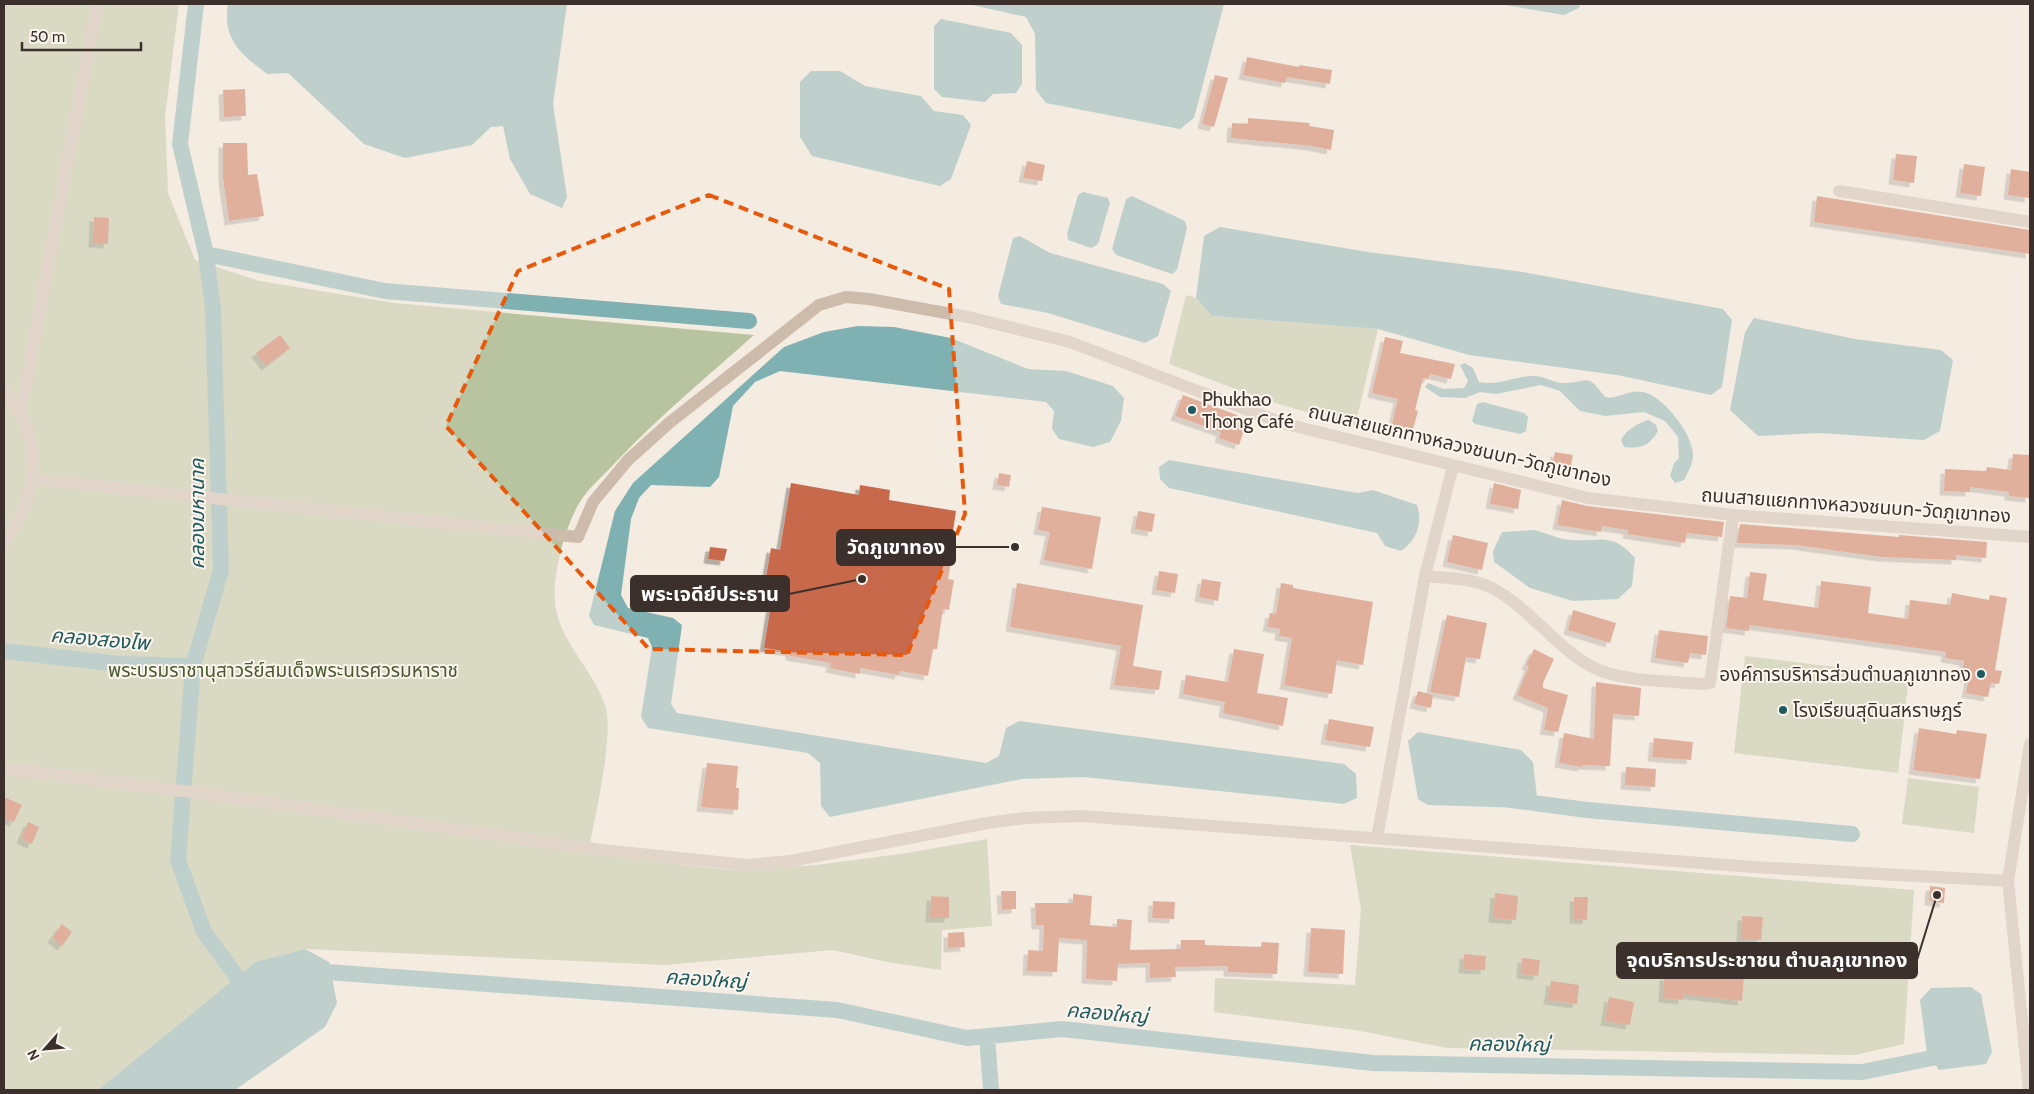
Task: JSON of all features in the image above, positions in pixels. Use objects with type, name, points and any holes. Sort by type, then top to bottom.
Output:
[{"type":"street","points":[[20,415],[97,4]]},
{"type":"street","points":[[1839,191],[2030,222]]},
{"type":"street","name":"ถนนสายแยกทางหลวงชนบท-วัดภูเขาทอง","points":[[32,479],[578,537],[593,502],[628,460],[818,305],[846,297],[869,299],[968,317],[1070,342],[1258,414],[1338,437],[1588,498],[1733,516],[2030,537]]},
{"type":"street","points":[[4,391],[14,403],[28,432],[33,463],[30,494],[19,524],[4,543]]},
{"type":"street","points":[[1377,838],[1425,576],[1453,466]]},
{"type":"street","points":[[1425,576],[1467,580],[1490,587],[1517,603],[1580,658],[1601,670],[1632,678],[1710,683],[1733,516]]},
{"type":"street","points":[[2029,1090],[2028,1053],[2008,881],[2028,775],[2030,744]]},
{"type":"street","points":[[4,768],[221,796],[602,850],[747,865],[791,861],[987,823],[1025,818],[1100,817],[1753,867],[2008,881]]},
{"type":"highlighted area","points":[[709,195],[949,289],[965,514],[907,655],[649,649],[446,426],[518,271]]},
{"type":"green space","name":"พระบรมราชานุสาวรีย์สมเด็จพระนเรศวรมหาราช","points":[[4,4],[179,4],[165,117],[168,193],[195,260],[260,281],[394,303],[754,335],[665,413],[595,483],[577,506],[566,533],[556,578],[555,604],[558,618],[570,644],[600,692],[607,718],[606,756],[588,854],[731,870],[817,865],[907,853],[987,839],[992,926],[942,930],[941,970],[887,962],[833,950],[665,965],[305,949],[255,962],[98,1090],[4,1090]]},
{"type":"green space","points":[[1186,295],[1196,298],[1212,316],[1378,329],[1355,426],[1268,401],[1169,364]]},
{"type":"green space","points":[[1745,656],[1909,676],[1898,773],[1734,753]]},
{"type":"green space","points":[[1908,778],[1979,787],[1974,833],[1902,824]]},
{"type":"green space","points":[[1350,845],[1914,890],[1904,1044],[1855,1055],[1447,1048],[1355,1030],[1214,1012],[1215,978],[1355,985],[1361,909]]},
{"type":"water","points":[[228,4],[567,4],[553,104],[567,197],[562,208],[530,194],[510,159],[503,126],[491,127],[472,145],[405,158],[364,144],[288,73],[267,74],[242,53],[231,37],[228,27]]},
{"type":"water","points":[[968,4],[1224,4],[1194,118],[1180,129],[1046,103],[1036,90],[1035,34],[1026,17]]},
{"type":"water","points":[[1499,4],[1580,4],[1579,8],[1564,15]]},
{"type":"water","points":[[941,19],[1011,33],[1022,45],[1022,84],[1016,93],[993,94],[985,102],[942,97],[934,89],[934,26]]},
{"type":"water","points":[[811,71],[840,71],[865,86],[921,96],[934,111],[963,115],[971,125],[951,179],[940,186],[812,156],[800,137],[800,82]]},
{"type":"water","points":[[1083,192],[1108,198],[1110,203],[1098,244],[1091,248],[1068,240],[1067,234],[1078,195]]},
{"type":"water","points":[[1132,196],[1185,221],[1187,228],[1177,270],[1172,274],[1116,255],[1112,249],[1126,199]]},
{"type":"water","points":[[1220,227],[1368,252],[1523,272],[1723,309],[1732,320],[1722,387],[1711,395],[1617,375],[1469,355],[1378,329],[1212,316],[1196,298],[1204,236]]},
{"type":"water","points":[[1020,236],[1050,253],[1163,284],[1171,291],[1158,336],[1145,343],[1048,313],[1001,304],[998,296],[1013,238]]},
{"type":"water","points":[[1754,318],[1855,339],[1941,350],[1953,360],[1940,431],[1924,440],[1819,433],[1758,436],[1730,410],[1745,332]]},
{"type":"water","points":[[858,326],[894,327],[951,338],[1028,369],[1066,371],[1113,386],[1124,398],[1121,421],[1110,442],[1093,447],[1059,439],[1052,429],[1054,411],[1046,402],[780,371],[755,382],[733,406],[719,477],[710,487],[651,485],[639,498],[631,519],[621,595],[628,608],[673,618],[682,625],[671,704],[677,713],[986,763],[999,756],[1006,728],[1019,721],[1344,764],[1356,774],[1357,798],[1344,804],[1083,777],[1022,779],[830,817],[821,806],[820,763],[808,753],[648,728],[641,717],[652,647],[648,638],[594,625],[589,616],[615,511],[633,483],[784,347],[824,332]]},
{"type":"water","points":[[1465,363],[1473,368],[1479,382],[1493,383],[1536,376],[1562,383],[1590,381],[1605,397],[1616,397],[1631,392],[1649,394],[1671,412],[1689,438],[1693,455],[1689,471],[1684,480],[1675,483],[1670,476],[1674,463],[1679,458],[1678,437],[1665,421],[1644,412],[1605,416],[1580,411],[1560,391],[1541,385],[1496,394],[1480,392],[1465,398],[1440,397],[1425,387],[1428,383],[1443,389],[1464,388],[1468,381],[1460,365]]},
{"type":"water","points":[[1483,402],[1524,413],[1528,417],[1526,431],[1520,434],[1475,424],[1472,421],[1477,404]]},
{"type":"water","points":[[1649,420],[1656,425],[1658,431],[1651,440],[1640,447],[1624,447],[1621,440],[1626,433],[1637,425]]},
{"type":"water","points":[[1169,460],[1358,493],[1373,490],[1417,505],[1419,525],[1411,542],[1401,551],[1385,546],[1377,533],[1169,488],[1160,479],[1159,467]]},
{"type":"water","points":[[1535,530],[1566,539],[1605,540],[1619,544],[1635,558],[1632,586],[1618,599],[1573,601],[1530,588],[1494,562],[1493,551],[1502,532]]},
{"type":"water","points":[[1418,732],[1521,750],[1533,762],[1537,797],[1528,808],[1428,805],[1418,799],[1408,741]]},
{"type":"water","points":[[305,949],[329,962],[337,1003],[325,1027],[235,1090],[98,1090],[255,962]]},
{"type":"water","points":[[1971,987],[1981,994],[1992,1052],[1986,1064],[1939,1070],[1927,1053],[1920,1000],[1931,988]]},
{"type":"building","points":[[1247,57],[1299,67],[1299,65],[1332,70],[1330,84],[1287,77],[1285,83],[1243,75]]},
{"type":"building","points":[[1215,75],[1228,78],[1214,127],[1202,124]]},
{"type":"building","points":[[245,89],[246,116],[224,117],[223,90]]},
{"type":"building","points":[[1248,118],[1310,123],[1309,126],[1334,130],[1331,150],[1312,146],[1231,138],[1232,123],[1248,124]]},
{"type":"building","points":[[223,143],[247,143],[248,175],[257,174],[264,216],[229,221],[223,178]]},
{"type":"building","points":[[1896,154],[1917,156],[1914,183],[1893,180]]},
{"type":"building","points":[[1027,161],[1045,165],[1042,181],[1023,178]]},
{"type":"building","points":[[1964,164],[1985,167],[1981,196],[1960,193]]},
{"type":"building","points":[[2011,169],[2030,172],[2029,198],[2008,195]]},
{"type":"building","points":[[1817,196],[2030,230],[2030,254],[1814,222]]},
{"type":"building","points":[[94,217],[109,218],[108,244],[93,243]]},
{"type":"building","points":[[280,335],[290,348],[266,366],[256,353]]},
{"type":"building","points":[[1385,337],[1403,341],[1400,353],[1455,364],[1451,379],[1430,374],[1428,379],[1423,378],[1415,410],[1418,411],[1413,429],[1392,424],[1398,399],[1372,393]]},
{"type":"building","points":[[1183,395],[1237,415],[1235,421],[1246,425],[1239,445],[1219,438],[1221,432],[1175,416]]},
{"type":"building","points":[[1555,452],[1573,455],[1570,470],[1552,467]]},
{"type":"building","points":[[2013,454],[2030,455],[2030,498],[2009,496],[2009,492],[1970,487],[1970,492],[1944,491],[1945,469],[1986,471],[1987,467],[2011,470]]},
{"type":"building","points":[[999,473],[1011,475],[1009,487],[997,485]]},
{"type":"building","points":[[791,483],[859,495],[860,485],[890,490],[889,500],[956,511],[952,538],[955,539],[948,579],[954,580],[949,610],[943,609],[937,649],[933,649],[928,676],[900,671],[899,675],[860,668],[860,674],[830,668],[831,663],[790,656],[790,652],[764,648],[775,580],[766,578],[771,548],[780,550]]},
{"type":"building","points":[[1494,483],[1521,490],[1518,509],[1490,504]]},
{"type":"building","points":[[1562,500],[1587,506],[1724,522],[1722,537],[1687,533],[1685,543],[1627,534],[1628,530],[1602,526],[1601,532],[1557,525]]},
{"type":"building","points":[[1042,507],[1101,517],[1092,569],[1044,560],[1050,532],[1038,530]]},
{"type":"building","points":[[1138,511],[1155,514],[1152,532],[1135,529]]},
{"type":"building","points":[[1740,524],[1987,542],[1986,558],[1956,555],[1956,560],[1882,557],[1795,545],[1737,543]]},
{"type":"building","points":[[1453,535],[1488,543],[1482,570],[1447,562]]},
{"type":"building","points":[[710,547],[727,549],[724,561],[708,559]]},
{"type":"building","points":[[1159,571],[1178,574],[1175,593],[1156,590]]},
{"type":"building","points":[[1750,572],[1767,574],[1763,600],[1818,608],[1821,581],[1871,587],[1868,613],[1908,619],[1910,600],[1950,605],[1952,593],[1989,600],[1990,595],[2007,598],[1995,670],[2002,671],[1999,684],[1991,683],[1988,697],[1966,693],[1969,678],[1961,677],[1964,661],[1945,658],[1946,652],[1750,625],[1749,631],[1726,628],[1730,596],[1747,598]]},
{"type":"building","points":[[1202,579],[1221,582],[1218,601],[1199,597]]},
{"type":"building","points":[[1017,583],[1143,605],[1133,666],[1162,671],[1159,690],[1114,685],[1121,646],[1010,627]]},
{"type":"building","points":[[1281,583],[1293,585],[1293,588],[1373,602],[1363,665],[1337,660],[1332,694],[1284,685],[1292,638],[1279,636],[1280,629],[1267,627],[1270,613],[1276,614]]},
{"type":"building","points":[[1573,610],[1616,623],[1610,643],[1568,630]]},
{"type":"building","points":[[1447,615],[1487,623],[1480,659],[1466,657],[1459,697],[1430,692]]},
{"type":"building","points":[[1659,630],[1708,636],[1706,655],[1690,653],[1688,663],[1655,658]]},
{"type":"building","points":[[1234,649],[1264,654],[1257,693],[1288,698],[1283,726],[1223,713],[1225,702],[1183,694],[1186,675],[1228,682]]},
{"type":"building","points":[[1534,649],[1554,659],[1543,683],[1543,688],[1568,695],[1558,732],[1544,730],[1548,709],[1546,707],[1517,695],[1529,666],[1526,665]]},
{"type":"building","points":[[1596,682],[1641,688],[1639,716],[1613,714],[1610,766],[1582,765],[1582,767],[1559,763],[1564,733],[1594,739]]},
{"type":"building","points":[[1418,691],[1433,695],[1431,708],[1414,704]]},
{"type":"building","points":[[1329,719],[1374,727],[1370,747],[1325,740]]},
{"type":"building","points":[[1919,728],[1956,734],[1957,730],[1987,734],[1980,779],[1913,770]]},
{"type":"building","points":[[1654,738],[1693,742],[1691,760],[1652,757]]},
{"type":"building","points":[[707,763],[738,766],[736,788],[739,788],[738,810],[701,807]]},
{"type":"building","points":[[1626,767],[1656,769],[1655,787],[1625,785]]},
{"type":"building","points":[[4,797],[22,805],[14,822],[4,818]]},
{"type":"building","points":[[28,822],[39,827],[32,844],[21,839]]},
{"type":"building","points":[[1930,886],[1945,888],[1944,903],[1929,901]]},
{"type":"building","points":[[1001,891],[1016,891],[1016,909],[1002,910]]},
{"type":"building","points":[[1495,893],[1518,896],[1516,920],[1493,918]]},
{"type":"building","points":[[1073,894],[1092,896],[1090,925],[1117,927],[1117,919],[1132,920],[1130,950],[1181,949],[1181,940],[1205,940],[1205,945],[1261,947],[1262,942],[1279,943],[1277,974],[1228,972],[1228,966],[1175,967],[1176,977],[1150,978],[1150,963],[1118,964],[1117,981],[1086,979],[1087,940],[1059,938],[1057,972],[1027,971],[1028,950],[1043,951],[1044,925],[1036,925],[1035,903],[1073,903]]},
{"type":"building","points":[[931,896],[949,897],[949,918],[930,918]]},
{"type":"building","points":[[1574,897],[1588,897],[1587,920],[1574,919]]},
{"type":"building","points":[[1153,901],[1175,902],[1174,919],[1152,918]]},
{"type":"building","points":[[1742,916],[1763,917],[1761,940],[1741,939]]},
{"type":"building","points":[[62,924],[72,932],[62,946],[52,938]]},
{"type":"building","points":[[1311,928],[1345,930],[1343,974],[1308,972]]},
{"type":"building","points":[[964,932],[965,947],[948,948],[948,933]]},
{"type":"building","points":[[1464,954],[1486,956],[1485,970],[1463,969]]},
{"type":"building","points":[[1522,958],[1540,960],[1538,976],[1521,974]]},
{"type":"building","points":[[1689,963],[1711,965],[1711,973],[1744,976],[1742,1001],[1683,994],[1683,1000],[1663,998],[1664,976],[1688,977]]},
{"type":"building","points":[[1551,981],[1579,985],[1577,1004],[1548,1000]]},
{"type":"building","points":[[1609,997],[1634,1002],[1630,1025],[1605,1021]]},
{"type":"waterway","name":"คลองมหานาค","points":[[196,4],[180,144],[206,254],[213,309],[221,570],[193,666],[178,860],[204,932],[250,995]]},
{"type":"waterway","points":[[206,254],[385,291],[749,321]]},
{"type":"waterway","name":"คลองสองไพ","points":[[4,651],[119,664],[193,666]]},
{"type":"waterway","points":[[1511,800],[1587,810],[1852,834]]},
{"type":"waterway","name":"คลองใหญ่","points":[[312,979],[327,972],[837,1010],[967,1038],[1062,1029],[1373,1063],[1862,1072],[1952,1054]]},
{"type":"waterway","points":[[987,1036],[991,1090]]},
{"type":"place","name":"Phukhao Thong Café","points":[[1192,410]]},
{"type":"place","name":"วัดภูเขาทอง","points":[[1015,547]]},
{"type":"place","name":"พระเจดีย์ประธาน","points":[[862,579]]},
{"type":"place","name":"องค์การบริหารส่วนตำบลภูเขาทอง","points":[[1981,674]]},
{"type":"place","name":"โรงเรียนสุดินสหราษฎร์","points":[[1783,710]]},
{"type":"place","name":"จุดบริการประชาชน ตำบลภูเขาทอง","points":[[1937,895]]}]
